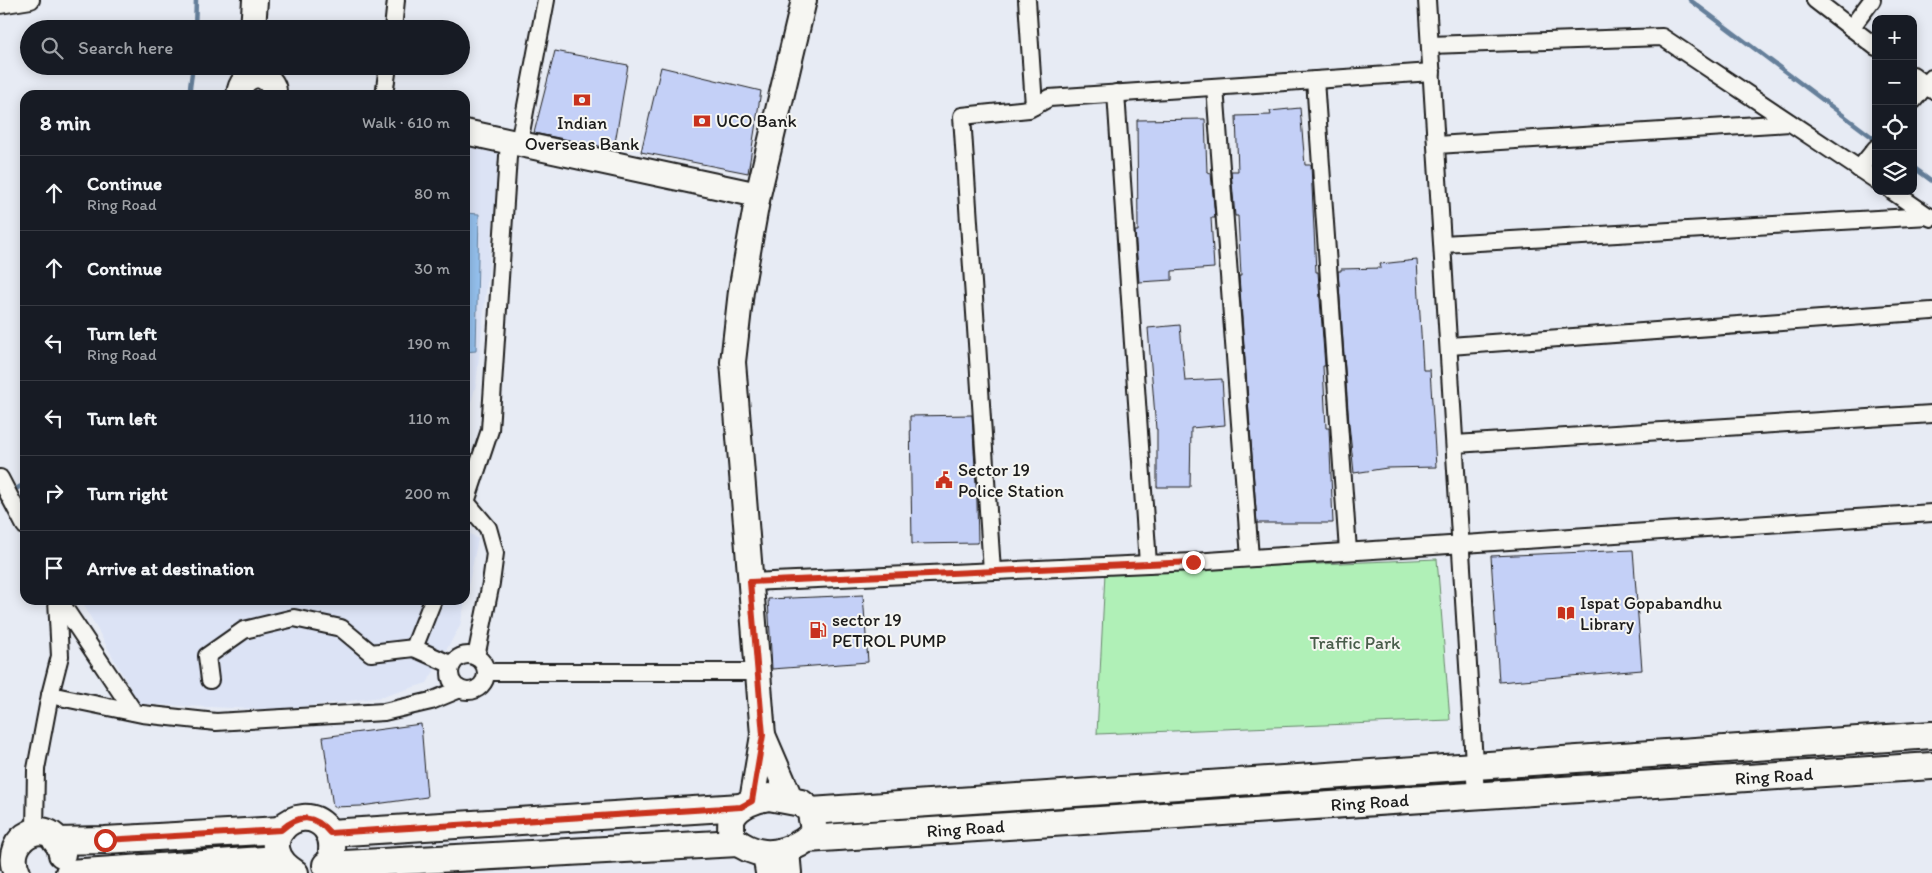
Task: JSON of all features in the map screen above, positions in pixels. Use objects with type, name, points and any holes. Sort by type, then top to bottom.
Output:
[{"type":"main road","name":"Ring Road","points":[[801,806],[1932,735]]},
{"type":"main road","name":"Ring Road","points":[[783,858],[1476,795],[1932,766]]},
{"type":"main road","points":[[330,833],[746,804],[769,797],[801,806],[813,830],[783,858],[744,848],[732,838],[732,818],[746,804]]},
{"type":"main road","points":[[287,866],[276,850],[277,838],[281,830],[291,821],[300,818],[313,819],[322,824],[330,833],[333,844],[332,855],[319,869]]},
{"type":"main road","points":[[16,873],[11,860],[11,851],[26,840],[105,840],[281,830]]},
{"type":"main road","points":[[26,840],[61,848],[61,865],[56,873]]},
{"type":"main road","points":[[319,869],[738,843]]},
{"type":"main road","points":[[68,873],[287,866]]},
{"type":"street","points":[[0,5],[31,0]]},
{"type":"street","points":[[254,20],[255,0]]},
{"type":"street","points":[[393,20],[396,0]]},
{"type":"street","points":[[470,475],[490,430],[514,142],[546,0]]},
{"type":"street","points":[[746,804],[763,735],[733,362],[741,291],[758,194],[804,0]]},
{"type":"street","points":[[1027,0],[1034,106]]},
{"type":"street","points":[[1428,0],[1476,795]]},
{"type":"street","points":[[1815,0],[1872,44]]},
{"type":"street","points":[[1851,28],[1872,0]]},
{"type":"street","points":[[1430,45],[1662,37],[1872,177]]},
{"type":"street","points":[[992,571],[962,116],[1029,109],[1048,98],[1432,72]]},
{"type":"street","points":[[240,90],[240,85],[250,75]]},
{"type":"street","points":[[261,75],[270,82],[275,90]]},
{"type":"street","points":[[385,90],[387,75]]},
{"type":"street","points":[[1315,80],[1348,552]]},
{"type":"street","points":[[1917,95],[1926,82]]},
{"type":"street","points":[[1215,87],[1250,558]]},
{"type":"street","points":[[1116,93],[1148,564]]},
{"type":"street","points":[[1437,145],[1790,123]]},
{"type":"street","points":[[470,133],[758,194]]},
{"type":"street","points":[[1859,169],[1874,150]]},
{"type":"street","points":[[1898,195],[1931,218]]},
{"type":"street","points":[[1443,244],[1931,218]]},
{"type":"street","points":[[1450,346],[1932,311]]},
{"type":"street","points":[[1455,444],[1932,414]]},
{"type":"street","points":[[0,478],[20,516]]},
{"type":"street","points":[[470,507],[488,528],[495,553],[492,584],[476,657]]},
{"type":"street","points":[[750,582],[1148,564],[1932,514]]},
{"type":"street","points":[[26,840],[36,769],[50,695],[60,656],[58,605]]},
{"type":"street","points":[[61,605],[134,712]]},
{"type":"street","points":[[414,648],[432,605]]},
{"type":"street","points":[[210,680],[207,656],[244,630],[294,618],[341,628],[371,654],[414,648],[452,665]]},
{"type":"street","points":[[470,655],[476,657],[482,661],[486,672],[484,681],[479,687],[468,691],[460,689],[451,679],[452,665],[457,658],[462,656],[470,655]]},
{"type":"street","points":[[486,672],[758,672]]},
{"type":"street","points":[[50,695],[134,712],[216,722],[384,712],[431,701],[460,689]]},
{"type":"street","points":[[763,735],[801,806]]},
{"type":"shaded area","points":[[470,144],[501,150],[476,385],[470,406]]},
{"type":"shaded area","points":[[470,533],[478,539],[470,578]]},
{"type":"shaded area","points":[[84,605],[464,605],[460,626],[427,683],[382,697],[278,710],[139,704]]},
{"type":"green space","name":"Traffic Park","points":[[1437,559],[1450,720],[1097,734],[1105,573]]},
{"type":"water","points":[[470,213],[479,214],[476,351],[470,352]]},
{"type":"building","name":"Indian Overseas Bank","points":[[555,51],[628,65],[614,149],[534,133]]},
{"type":"building","name":"UCO Bank","points":[[661,67],[761,91],[748,173],[641,152]]},
{"type":"building","points":[[1300,108],[1305,165],[1311,165],[1316,272],[1318,272],[1325,366],[1323,366],[1326,428],[1329,428],[1333,523],[1257,523],[1239,276],[1241,276],[1238,216],[1235,216],[1231,171],[1238,171],[1236,116],[1271,115],[1270,111]]},
{"type":"building","points":[[1205,119],[1207,172],[1211,173],[1215,218],[1211,218],[1214,268],[1172,271],[1172,280],[1139,282],[1135,231],[1138,231],[1137,120]]},
{"type":"building","points":[[1417,260],[1423,370],[1430,370],[1436,467],[1387,468],[1354,473],[1338,271],[1341,271],[1341,269],[1381,268],[1380,264]]},
{"type":"building","points":[[1180,325],[1185,381],[1222,379],[1225,425],[1191,428],[1190,487],[1157,487],[1157,429],[1148,328]]},
{"type":"building","name":"Sector 19 Police Station","points":[[972,415],[978,543],[912,544],[910,416]]},
{"type":"building","name":"Ispat Gopabandhu Library","points":[[1633,550],[1642,670],[1499,682],[1491,556]]},
{"type":"building","name":"sector 19 PETROL PUMP","points":[[863,595],[868,662],[772,669],[768,599]]},
{"type":"building","points":[[421,724],[427,797],[361,806],[333,807],[323,737]]},
{"type":"waterway","points":[[195,20],[196,0]]},
{"type":"waterway","points":[[1690,0],[1872,137]]},
{"type":"waterway","points":[[190,90],[192,75]]},
{"type":"waterway","points":[[1917,170],[1932,181]]},
{"type":"waterway","points":[[12,491],[20,487]]},
{"type":"place","name":"Indian Overseas Bank","points":[[582,100]]},
{"type":"place","name":"UCO Bank","points":[[702,121]]},
{"type":"place","name":"Sector 19 Police Station","points":[[944,480]]},
{"type":"place","name":"Ispat Gopabandhu Library","points":[[1566,613]]},
{"type":"place","name":"sector 19 PETROL PUMP","points":[[818,630]]},
{"type":"route","points":[[105,840],[281,830],[291,821],[300,818],[313,819],[322,824],[330,833],[741,807],[752,801],[763,735],[750,582],[1193,562]]}]
